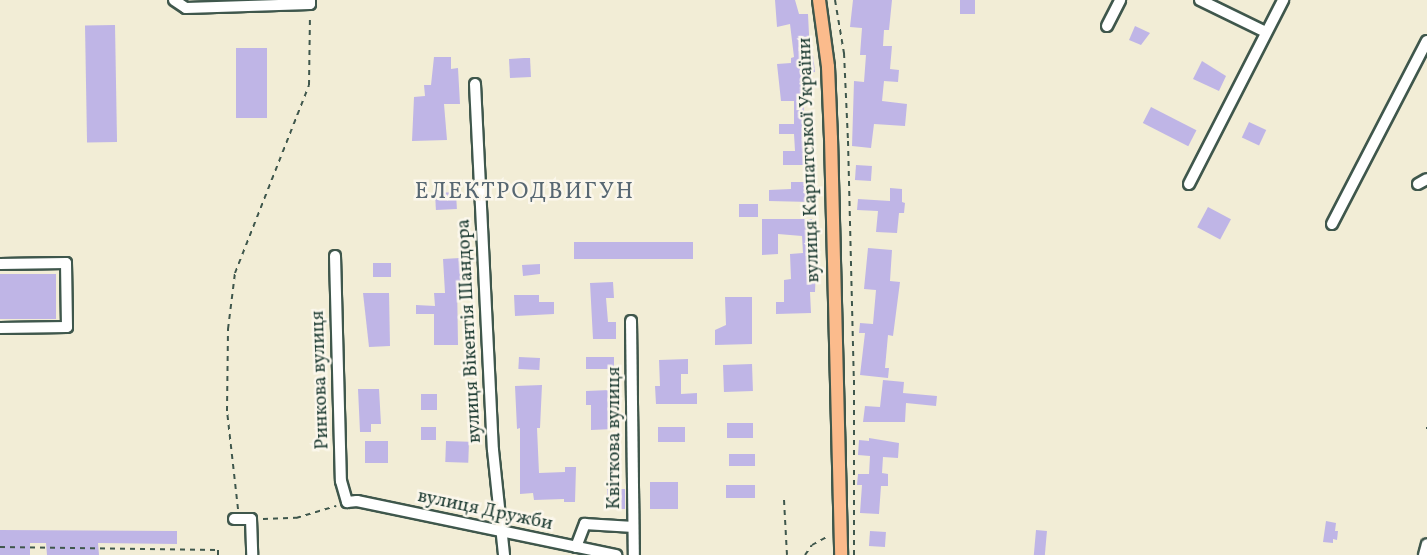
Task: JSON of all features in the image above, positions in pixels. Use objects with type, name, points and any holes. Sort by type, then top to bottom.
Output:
[{"type":"main road","name":"вулиця Карпатської України","points":[[819,0],[828,67],[841,555]]},
{"type":"street","points":[[174,0],[186,8],[310,2]]},
{"type":"street","points":[[1107,26],[1120,0]]},
{"type":"street","points":[[1200,0],[1266,32]]},
{"type":"street","points":[[1189,184],[1283,0]]},
{"type":"street","points":[[1332,224],[1427,41]]},
{"type":"street","name":"вулиця Вікентія Шандора","points":[[475,84],[493,450],[504,555]]},
{"type":"street","name":"Ринкова вулиця","points":[[335,256],[341,481],[347,502]]},
{"type":"street","points":[[0,264],[66,263],[67,327],[0,328]]},
{"type":"street","name":"Квіткова вулиця","points":[[631,321],[634,555]]},
{"type":"street","name":"вулиця Дружби","points":[[347,502],[357,500],[616,555]]},
{"type":"street","points":[[237,519],[251,519],[252,555]]},
{"type":"street","points":[[576,547],[585,524],[633,527]]},
{"type":"street","points":[[1424,555],[1427,544]]},
{"type":"path","points":[[835,0],[845,53],[854,380],[854,555]]},
{"type":"path","points":[[237,519],[227,411],[228,329],[235,273],[309,85],[310,2]]},
{"type":"path","points":[[784,500],[787,555]]},
{"type":"path","points":[[251,519],[296,518],[347,502]]},
{"type":"path","points":[[806,555],[812,545],[840,532]]},
{"type":"path","points":[[0,547],[218,550],[218,555]]},
{"type":"path","points":[[34,547],[34,555]]},
{"type":"path","points":[[123,549],[123,555]]},
{"type":"building","points":[[775,0],[795,0],[799,14],[808,14],[810,55],[813,55],[815,72],[803,74],[804,114],[811,114],[810,165],[783,165],[783,151],[795,151],[794,134],[779,134],[779,124],[794,124],[794,101],[781,101],[777,64],[791,63],[791,58],[794,57],[790,24],[777,27]]},
{"type":"building","points":[[853,0],[892,0],[889,30],[884,30],[883,46],[892,46],[890,69],[899,70],[898,82],[884,81],[882,101],[907,104],[905,126],[874,124],[871,148],[852,146],[854,81],[864,82],[866,55],[860,55],[862,28],[850,27]]},
{"type":"building","points":[[960,0],[975,0],[975,14],[960,14]]},
{"type":"building","points":[[115,25],[117,142],[87,143],[85,26]]},
{"type":"building","points":[[1135,26],[1150,33],[1141,45],[1129,40]]},
{"type":"building","points":[[236,48],[267,48],[267,118],[236,118]]},
{"type":"building","points":[[434,57],[451,57],[451,69],[458,68],[460,104],[444,104],[447,140],[412,141],[414,97],[425,96],[424,85],[431,85]]},
{"type":"building","points":[[530,58],[531,77],[510,78],[509,59]]},
{"type":"building","points":[[1202,61],[1226,76],[1219,91],[1193,79]]},
{"type":"building","points":[[1151,107],[1196,130],[1188,146],[1143,123]]},
{"type":"building","points":[[1249,122],[1266,130],[1259,145],[1242,137]]},
{"type":"building","points":[[856,165],[872,166],[871,181],[855,180]]},
{"type":"building","points":[[791,182],[811,182],[811,202],[769,201],[769,190],[791,189]]},
{"type":"building","points":[[890,188],[902,189],[904,213],[899,213],[897,233],[876,232],[878,211],[857,210],[858,199],[890,201]]},
{"type":"building","points":[[456,192],[457,209],[436,210],[435,193]]},
{"type":"building","points":[[739,204],[758,204],[758,217],[739,217]]},
{"type":"building","points":[[1208,207],[1231,219],[1220,240],[1197,227]]},
{"type":"building","points":[[762,219],[812,219],[812,248],[816,248],[816,265],[815,292],[810,292],[811,313],[776,314],[776,302],[784,302],[784,280],[791,279],[790,254],[803,253],[802,236],[778,234],[778,254],[762,255]]},
{"type":"building","points":[[574,242],[693,242],[693,259],[574,259]]},
{"type":"building","points":[[868,248],[892,250],[890,281],[900,282],[893,336],[888,335],[885,368],[889,368],[888,378],[860,375],[865,333],[859,333],[860,323],[873,324],[876,290],[864,289]]},
{"type":"building","points":[[460,258],[461,281],[457,281],[458,345],[434,345],[434,314],[416,314],[416,305],[435,306],[434,293],[445,293],[443,259]]},
{"type":"building","points":[[373,263],[391,263],[391,277],[373,277]]},
{"type":"building","points":[[540,264],[540,274],[523,276],[522,265]]},
{"type":"building","points":[[0,274],[56,274],[56,319],[0,319]]},
{"type":"building","points":[[613,282],[614,298],[606,298],[608,322],[616,322],[616,339],[593,339],[590,283]]},
{"type":"building","points":[[363,293],[389,293],[390,346],[369,347]]},
{"type":"building","points":[[514,295],[539,295],[539,302],[554,302],[554,314],[515,316]]},
{"type":"building","points":[[725,297],[752,297],[752,344],[715,345],[715,330],[726,325]]},
{"type":"building","points":[[519,357],[540,358],[539,370],[518,369]]},
{"type":"building","points":[[586,357],[614,357],[614,369],[586,369]]},
{"type":"building","points":[[688,359],[688,374],[681,374],[681,394],[697,393],[697,404],[656,404],[655,386],[660,386],[659,360]]},
{"type":"building","points":[[752,364],[753,391],[724,392],[723,365]]},
{"type":"building","points":[[883,380],[904,382],[903,393],[937,396],[936,406],[906,403],[905,422],[863,422],[865,406],[880,407]]},
{"type":"building","points":[[542,385],[540,428],[537,428],[539,473],[565,472],[565,467],[576,467],[575,502],[564,502],[564,499],[534,500],[533,493],[520,494],[520,428],[517,429],[515,386]]},
{"type":"building","points":[[358,389],[379,389],[381,424],[371,424],[371,432],[360,432]]},
{"type":"building","points":[[610,390],[613,429],[591,430],[591,405],[586,405],[586,391]]},
{"type":"building","points":[[421,394],[437,394],[437,410],[421,410]]},
{"type":"building","points":[[727,423],[753,423],[753,438],[727,438]]},
{"type":"building","points":[[421,427],[436,427],[436,440],[421,440]]},
{"type":"building","points":[[658,427],[685,427],[685,442],[658,442]]},
{"type":"building","points":[[869,438],[899,443],[898,458],[883,457],[882,473],[888,474],[888,486],[881,486],[879,514],[860,513],[862,485],[857,485],[858,474],[869,474],[870,456],[858,455],[859,440],[869,441]]},
{"type":"building","points":[[365,441],[388,441],[388,463],[365,463]]},
{"type":"building","points":[[446,441],[469,442],[468,463],[445,462]]},
{"type":"building","points":[[729,454],[755,454],[755,466],[729,466]]},
{"type":"building","points":[[650,482],[678,482],[678,509],[650,509]]},
{"type":"building","points":[[726,485],[755,485],[755,498],[726,498]]},
{"type":"building","points":[[607,489],[625,489],[625,509],[607,509]]},
{"type":"building","points":[[1326,521],[1336,523],[1337,540],[1333,539],[1333,543],[1323,542]]},
{"type":"building","points":[[0,530],[177,531],[177,544],[98,543],[99,555],[47,555],[46,543],[30,543],[30,555],[0,555]]},
{"type":"building","points":[[1036,530],[1047,531],[1045,555],[1034,555]]},
{"type":"building","points":[[870,531],[886,532],[885,547],[869,546]]},
{"type":"district","name":"ЕЛЕКТРОДВИГУН","points":[[525,192]]}]
